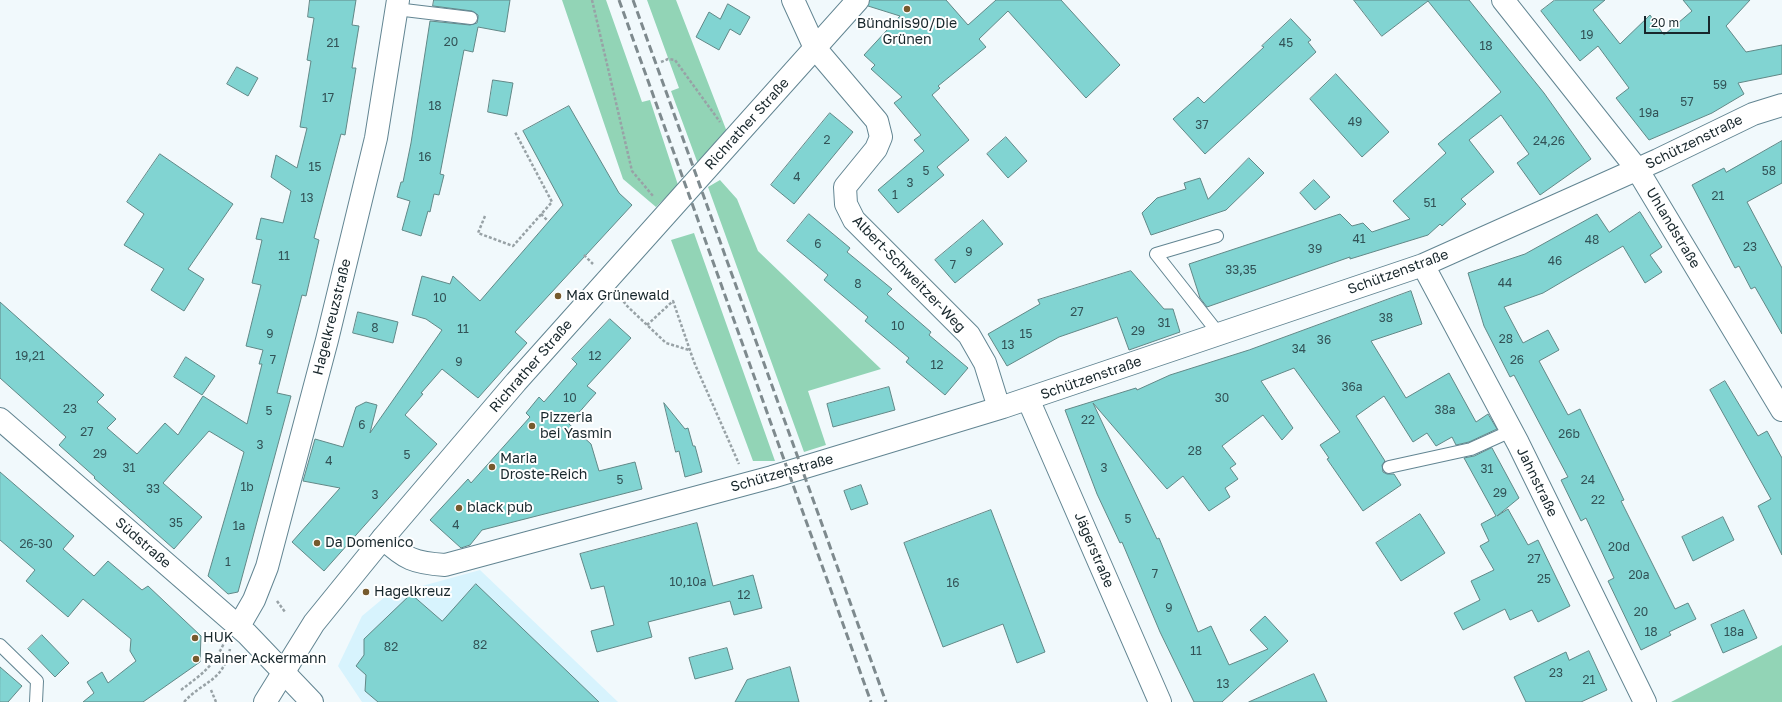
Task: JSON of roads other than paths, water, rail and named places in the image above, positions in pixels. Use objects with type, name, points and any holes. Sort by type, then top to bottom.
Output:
[{"type":"street","name":"Albert-Schweitzer-Weg","points":[[793,0],[814,48],[877,121],[881,137],[876,149],[845,187],[846,204],[854,220],[969,335],[985,363],[999,408]]},
{"type":"street","name":"Richrather Straße","points":[[265,702],[314,623],[383,538],[516,382],[667,212],[763,108],[814,48],[858,0]]},
{"type":"street","name":"Uhlandstraße","points":[[1503,0],[1637,169],[1782,410]]},
{"type":"street","name":"Hagelkreuzstraße","points":[[232,632],[254,600],[267,567],[327,340],[376,138],[397,5]]},
{"type":"street","name":"Schützenstraße","points":[[383,538],[400,554],[425,563],[445,565],[772,477],[999,408],[1423,265],[1637,169],[1752,114],[1782,105]]},
{"type":"street","name":"Jahnstraße","points":[[1423,265],[1511,432],[1522,450],[1645,702]]},
{"type":"street","name":"Jägerstraße","points":[[1028,399],[1160,702]]},
{"type":"street","name":"Südstraße","points":[[0,419],[232,632],[254,641],[312,702]]},
{"type":"lane","points":[[397,5],[471,18]]},
{"type":"lane","points":[[1217,236],[1156,254],[1219,334]]},
{"type":"lane","points":[[1390,467],[1471,449],[1511,432]]},
{"type":"lane","points":[[0,645],[37,682],[36,702]]},
{"type":"railway","points":[[619,0],[871,702]]},
{"type":"railway","points":[[633,0],[886,702]]},
{"type":"place","name":"Bündnis90/Die Grünen","points":[[907,9]]},
{"type":"place","name":"Max Grünewald","points":[[558,296]]},
{"type":"place","name":"Pizzeria bei Yasmin","points":[[532,426]]},
{"type":"place","name":"Maria Droste-Reich","points":[[492,467]]},
{"type":"place","name":"black pub","points":[[459,508]]},
{"type":"place","name":"Da Domenico","points":[[317,543]]},
{"type":"place","name":"Hagelkreuz","points":[[366,592]]},
{"type":"place","name":"HUK","points":[[195,638]]},
{"type":"place","name":"Rainer Ackermann","points":[[196,659]]}]
